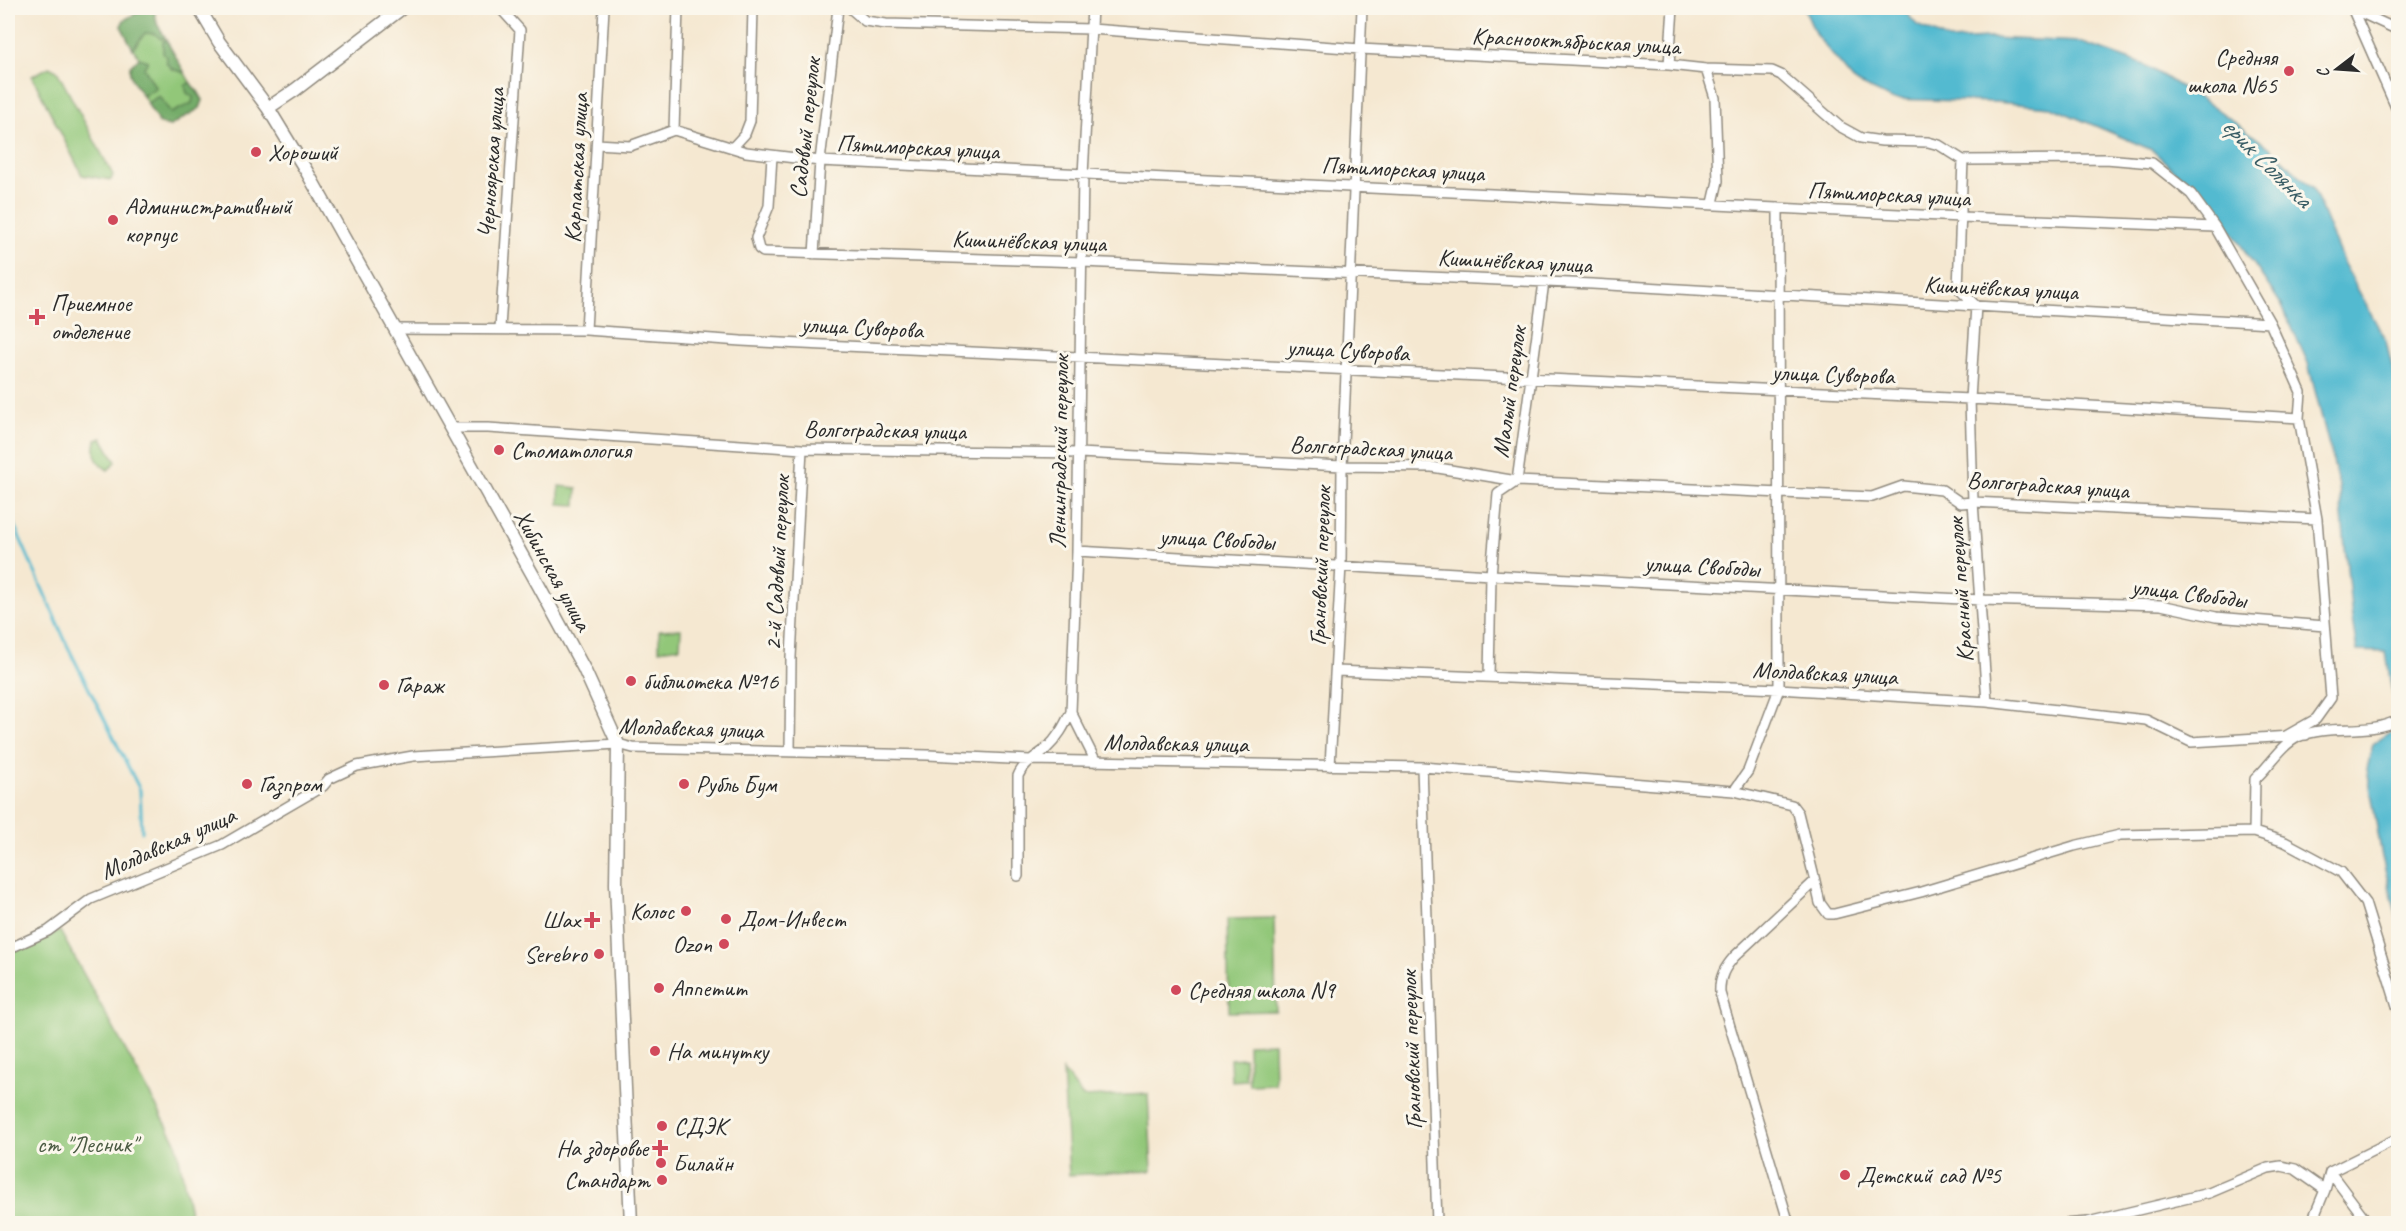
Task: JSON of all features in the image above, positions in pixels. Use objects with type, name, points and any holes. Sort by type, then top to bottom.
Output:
[{"type":"street","name":"Хибинская улица","points":[[199,8],[219,42],[268,108],[307,172],[584,669],[618,744],[616,884],[631,1224]]},
{"type":"street","points":[[268,108],[402,8]]},
{"type":"street","name":"Черноярская улица","points":[[500,8],[520,30],[500,328]]},
{"type":"street","name":"Карпатская улица","points":[[586,330],[604,8]]},
{"type":"street","points":[[597,144],[630,146],[674,130],[678,8]]},
{"type":"street","points":[[733,147],[745,134],[750,121],[753,8]]},
{"type":"street","name":"Садовый переулок","points":[[814,254],[820,161],[838,8]]},
{"type":"street","name":"Краснооктябрьская улица","points":[[850,8],[860,18],[872,23],[1091,28],[1360,49],[1772,71],[1781,75],[1850,134],[1882,141],[1928,142],[1939,145],[1963,160]]},
{"type":"street","name":"Ленинградский переулок","points":[[1018,876],[1018,776],[1030,760],[1047,748],[1060,733],[1071,712],[1077,550],[1083,175],[1092,8]]},
{"type":"street","name":"Грановский переулок","points":[[1330,766],[1341,565],[1342,466],[1362,8]]},
{"type":"street","points":[[1669,65],[1673,8]]},
{"type":"street","points":[[2353,8],[2398,30]]},
{"type":"street","points":[[2353,8],[2398,112]]},
{"type":"street","points":[[1706,69],[1715,98],[1718,181],[1713,204]]},
{"type":"street","name":"Пятиморская улица","points":[[674,130],[746,153],[820,161],[1961,217],[2215,227]]},
{"type":"street","name":"Кишинёвская улица","points":[[772,156],[769,206],[756,238],[759,249],[764,252],[1082,261],[1544,282],[2270,323]]},
{"type":"street","points":[[1976,306],[1958,288],[1963,160],[2106,159],[2152,163],[2191,194],[2215,227],[2270,323],[2301,392],[2299,418],[2317,519],[2331,698],[2316,718],[2286,736]]},
{"type":"street","points":[[1734,791],[1748,771],[1779,688],[1778,208]]},
{"type":"street","name":"Малый переулок","points":[[1489,677],[1491,575],[1498,494],[1517,481],[1544,282]]},
{"type":"street","name":"Красный переулок","points":[[1976,306],[1970,399],[1973,502],[1987,702]]},
{"type":"street","name":"улица Суворова","points":[[394,328],[586,330],[723,340],[1970,399],[2299,418]]},
{"type":"street","name":"Волгоградская улица","points":[[451,428],[488,428],[802,448],[1079,453],[1342,466],[1432,467],[1517,481],[1872,497],[1903,486],[1942,490],[1961,503],[2317,519]]},
{"type":"street","name":"2-й Садовый переулок","points":[[790,751],[791,657],[802,448]]},
{"type":"street","name":"улица Свободы","points":[[1077,550],[1778,590],[1981,600],[2161,605],[2216,617],[2325,626]]},
{"type":"street","name":"Молдавская улица","points":[[1336,671],[1779,688],[1987,702],[2146,720],[2191,742],[2306,735],[2340,729],[2371,728],[2395,721]]},
{"type":"street","points":[[1071,712],[1096,762]]},
{"type":"street","points":[[2254,832],[2255,779],[2295,738],[2306,735]]},
{"type":"street","name":"Молдавская улица","points":[[8,949],[44,934],[92,899],[128,882],[222,845],[322,786],[329,779],[357,766],[413,756],[618,744],[633,748],[928,755],[1096,762],[1422,767],[1734,791],[1792,805],[1798,813],[1815,881]]},
{"type":"street","name":"Грановский переулок","points":[[1422,767],[1437,1224]]},
{"type":"street","points":[[1815,881],[1820,903],[1828,914],[1834,914],[1921,892],[2074,846],[2120,836],[2254,832],[2286,842],[2341,873],[2365,903],[2398,1009]]},
{"type":"street","points":[[1789,1224],[1719,993],[1719,982],[1728,963],[1815,881]]},
{"type":"street","points":[[2312,1224],[2330,1172],[2398,1138]]},
{"type":"street","points":[[2064,1224],[2088,1222],[2209,1193],[2268,1168],[2282,1166],[2295,1169],[2325,1190]]},
{"type":"street","points":[[2330,1172],[2369,1224]]},
{"type":"green space","points":[[143,10],[152,10],[155,13],[157,24],[194,89],[198,91],[203,100],[200,108],[170,126],[159,123],[130,74],[130,66],[139,58],[121,26],[124,20]]},
{"type":"green space","points":[[143,10],[152,10],[155,13],[157,24],[165,37],[161,39],[155,34],[145,33],[133,49],[121,26],[124,20]]},
{"type":"green space","points":[[166,40],[185,73],[172,69],[166,62],[167,57],[163,54],[163,41]]},
{"type":"green space","points":[[139,58],[148,61],[144,68],[156,88],[143,96],[130,72],[131,67]]},
{"type":"green space","points":[[49,67],[57,71],[113,175],[111,180],[82,175],[32,76]]},
{"type":"green space","points":[[190,82],[203,100],[200,108],[170,126],[159,123],[147,103],[159,96],[171,113],[192,103],[193,97],[187,93],[185,86]]},
{"type":"green space","points":[[102,438],[116,462],[108,470],[100,464],[95,454],[96,440]]},
{"type":"green space","points":[[559,486],[577,488],[576,505],[559,504]]},
{"type":"green space","points":[[681,629],[680,647],[659,650],[659,630]]},
{"type":"green space","points":[[1274,918],[1276,1011],[1229,1012],[1227,919]]},
{"type":"green space","name":"ст \"Лесник\"","points":[[60,931],[176,1142],[192,1223],[8,1224],[8,953]]},
{"type":"green space","points":[[1274,1043],[1275,1084],[1249,1085],[1248,1044]]},
{"type":"green space","points":[[1244,1058],[1246,1080],[1231,1081],[1230,1059]]},
{"type":"green space","points":[[1063,1071],[1083,1097],[1148,1094],[1152,1171],[1069,1175]]},
{"type":"water","name":"ерик Солянка","points":[[1804,8],[1902,8],[1917,25],[1949,40],[1990,38],[2080,42],[2145,65],[2214,107],[2269,147],[2313,188],[2344,264],[2386,341],[2398,392],[2398,921],[2382,857],[2367,769],[2373,744],[2397,728],[2386,652],[2357,651],[2339,485],[2308,363],[2281,304],[2217,210],[2152,150],[2051,107],[1996,102],[1892,99],[1855,82],[1816,35]]},
{"type":"waterway","points":[[8,511],[68,647],[140,790],[142,832]]},
{"type":"place","name":"Средняя школа N65","points":[[2289,71]]},
{"type":"place","name":"Хороший","points":[[256,152]]},
{"type":"place","name":"Административный корпус","points":[[113,220]]},
{"type":"place","name":"Приемное отделение","points":[[37,317]]},
{"type":"place","name":"Стоматология","points":[[499,450]]},
{"type":"place","name":"библиотека №16","points":[[631,681]]},
{"type":"place","name":"Гараж","points":[[384,685]]},
{"type":"place","name":"Газпром","points":[[247,784]]},
{"type":"place","name":"Рубль Бум","points":[[684,784]]},
{"type":"place","name":"Колос","points":[[686,911]]},
{"type":"place","name":"Дом-Инвест","points":[[726,919]]},
{"type":"place","name":"Шах","points":[[592,920]]},
{"type":"place","name":"Ozon","points":[[724,944]]},
{"type":"place","name":"Serebro","points":[[599,954]]},
{"type":"place","name":"Аппетит","points":[[659,988]]},
{"type":"place","name":"Средняя школа N9","points":[[1176,990]]},
{"type":"place","name":"На минутку","points":[[655,1051]]},
{"type":"place","name":"СДЭК","points":[[662,1126]]},
{"type":"place","name":"На здоровье","points":[[660,1148]]},
{"type":"place","name":"Билайн","points":[[661,1163]]},
{"type":"place","name":"Детский сад №5","points":[[1845,1175]]},
{"type":"place","name":"Стандарт","points":[[662,1180]]}]
